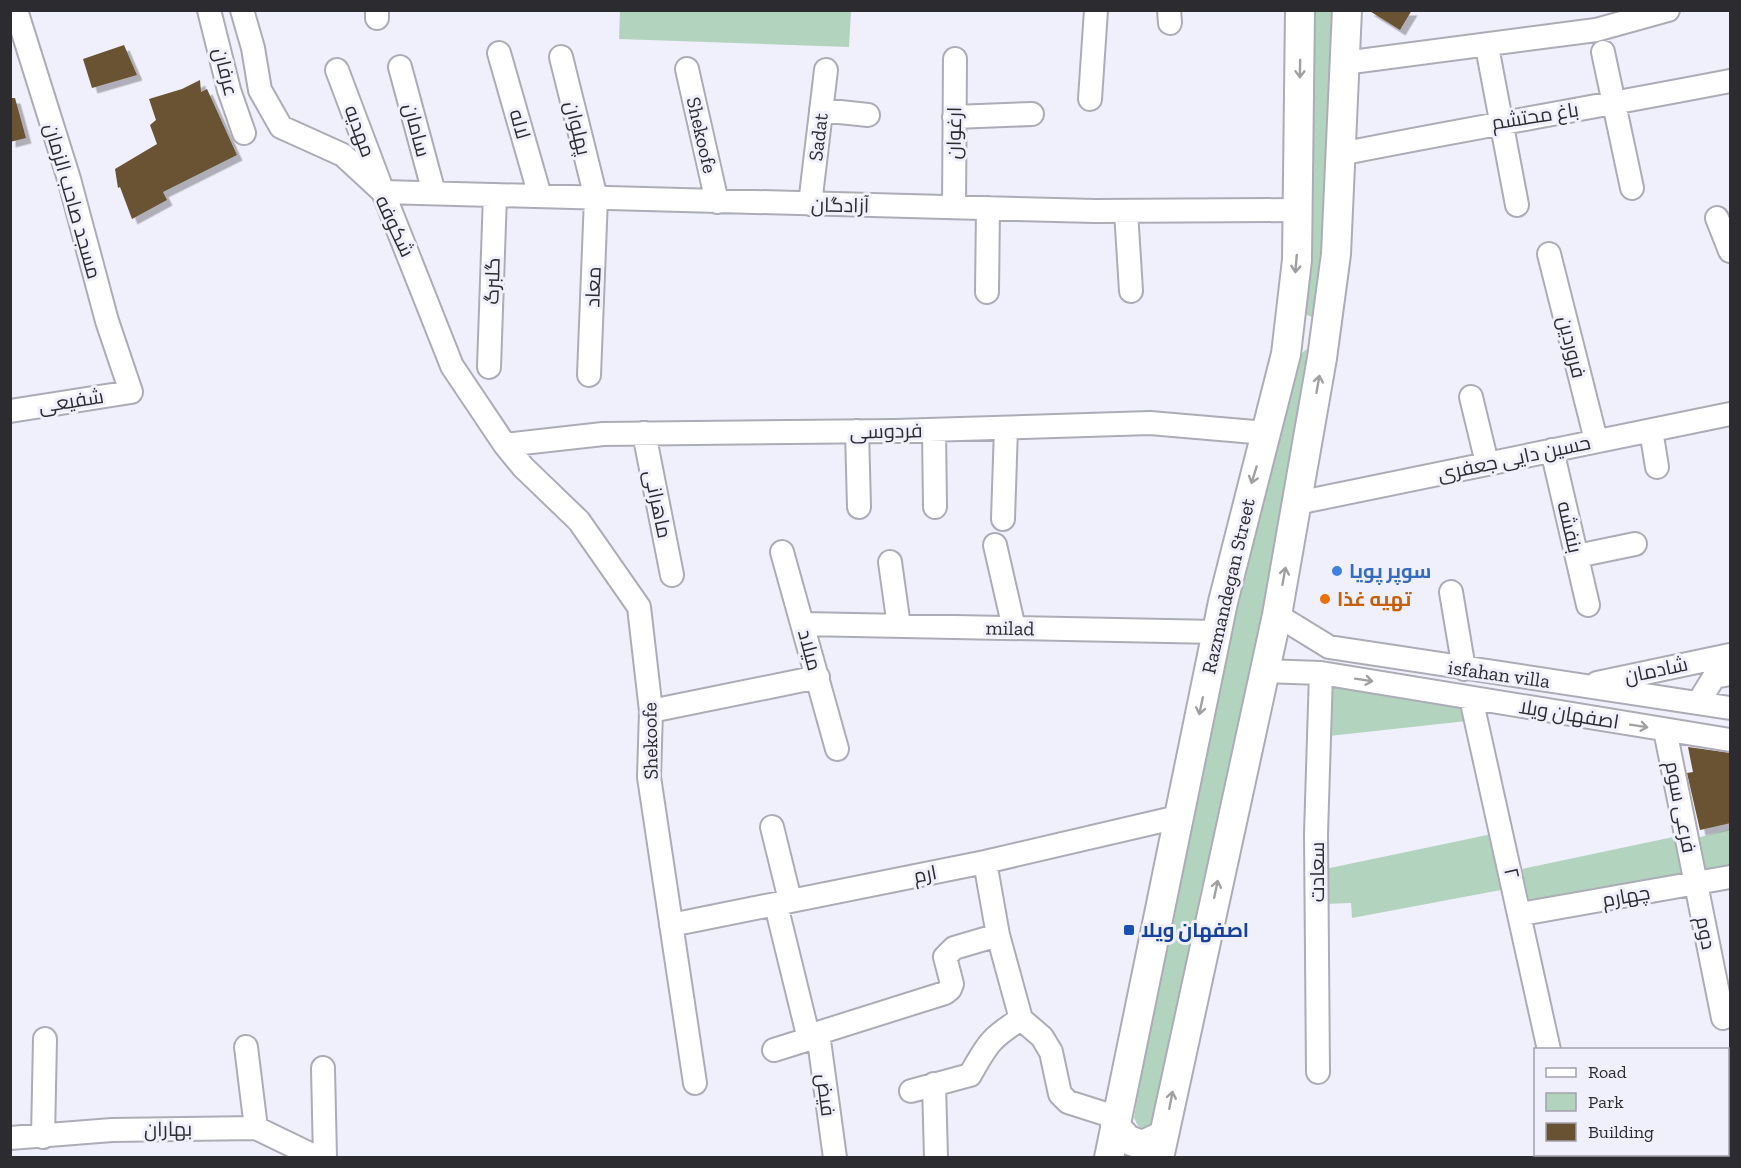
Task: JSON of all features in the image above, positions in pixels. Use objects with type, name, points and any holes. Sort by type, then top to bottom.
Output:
[{"type":"main road","name":"Razmandegan Street","points":[[1109,1158],[1217,632],[1251,484],[1286,354],[1296,260],[1300,10]]},
{"type":"main road","points":[[1115,1122],[1128,1140],[1143,1145],[1162,1146],[1277,615],[1322,358],[1336,254],[1347,10]]},
{"type":"street","name":"مسجد صاحب الزمان","points":[[16,10],[69,179],[107,321],[131,392]]},
{"type":"street","name":"عرفان","points":[[209,10],[229,90],[244,133]]},
{"type":"street","name":"شکوفه","points":[[242,10],[253,48],[260,90],[281,127],[343,154],[383,192],[452,366],[505,445]]},
{"type":"street","points":[[1090,99],[1096,10]]},
{"type":"street","points":[[1344,63],[1596,30],[1668,10]]},
{"type":"street","name":"لاله","points":[[499,52],[540,196]]},
{"type":"street","points":[[1488,52],[1517,205]]},
{"type":"street","points":[[1603,52],[1632,188]]},
{"type":"street","name":"پهلوان","points":[[561,57],[596,198]]},
{"type":"street","name":"ارغوان","points":[[954,207],[955,58]]},
{"type":"street","name":"سامان","points":[[400,68],[434,193]]},
{"type":"street","name":"Shekoofe","points":[[687,69],[717,202]]},
{"type":"street","name":"مهدیه","points":[[338,70],[383,192]]},
{"type":"street","name":"Sadat","points":[[810,204],[826,70]]},
{"type":"street","name":"باغ محتشم","points":[[1340,154],[1500,122],[1614,104],[1731,81]]},
{"type":"street","points":[[821,110],[868,115]]},
{"type":"street","points":[[954,117],[1032,114]]},
{"type":"street","name":"آزادگان","points":[[383,192],[1126,211],[1297,210]]},
{"type":"street","name":"گلبرگ","points":[[489,367],[495,195]]},
{"type":"street","name":"معاد","points":[[590,375],[596,198]]},
{"type":"street","points":[[987,292],[988,208]]},
{"type":"street","points":[[1126,211],[1131,291]]},
{"type":"street","points":[[1718,218],[1731,250]]},
{"type":"street","name":"فروردین","points":[[1549,254],[1596,441]]},
{"type":"street","name":"شفیعی","points":[[10,411],[131,392]]},
{"type":"street","points":[[1471,397],[1487,463]]},
{"type":"street","name":"حسین دایی جعفری","points":[[1297,503],[1731,414]]},
{"type":"street","name":"فردوسی","points":[[505,445],[603,434],[934,430],[1150,423],[1266,434]]},
{"type":"street","points":[[1003,519],[1006,428]]},
{"type":"street","points":[[934,430],[935,507]]},
{"type":"street","points":[[1652,430],[1657,467]]},
{"type":"street","points":[[857,431],[859,507]]},
{"type":"street","name":"ماهرانی","points":[[644,433],[672,575]]},
{"type":"street","name":"Shekoofe","points":[[505,445],[523,467],[579,521],[639,607],[651,711],[649,777],[695,1083]]},
{"type":"street","name":"بنفشه","points":[[1552,450],[1588,605]]},
{"type":"street","points":[[1577,556],[1635,544]]},
{"type":"street","points":[[995,545],[1014,628]]},
{"type":"street","name":"میلاد","points":[[782,552],[837,749]]},
{"type":"street","points":[[890,562],[899,626]]},
{"type":"street","points":[[1451,592],[1464,669]]},
{"type":"street","name":"isfahan villa","points":[[1277,615],[1329,647],[1731,708]]},
{"type":"street","name":"milad","points":[[803,624],[1217,632]]},
{"type":"street","name":"شادمان","points":[[1582,686],[1731,655]]},
{"type":"street","name":"اصفهان ویلا","points":[[1264,671],[1321,673],[1731,740]]},
{"type":"street","name":"سعادت","points":[[1318,1072],[1316,834],[1321,673]]},
{"type":"street","name":"شادمان","points":[[1698,703],[1714,677],[1731,674]]},
{"type":"street","points":[[651,711],[818,677]]},
{"type":"street","name":"۲","points":[[1471,698],[1521,915],[1549,1048]]},
{"type":"street","name":"فرعی سوم","points":[[1665,730],[1696,883]]},
{"type":"street","name":"ارم","points":[[671,925],[985,862],[1178,818]]},
{"type":"street","name":"فیض","points":[[772,827],[783,902],[814,1036],[836,1158]]},
{"type":"street","points":[[985,862],[998,935],[1021,1019],[1042,1037],[1051,1052],[1060,1094],[1068,1102],[1115,1122]]},
{"type":"street","name":"چهارم","points":[[1521,915],[1731,877]]},
{"type":"street","name":"دوم","points":[[1696,883],[1723,1017]]},
{"type":"street","points":[[774,1050],[945,993],[952,984],[945,957],[948,952],[954,948],[998,935]]},
{"type":"street","points":[[911,1091],[970,1075],[982,1050],[992,1038],[1021,1019]]},
{"type":"street","points":[[43,1137],[45,1039]]},
{"type":"street","points":[[246,1047],[256,1128]]},
{"type":"street","points":[[324,1068],[325,1158]]},
{"type":"street","points":[[934,1084],[936,1158]]},
{"type":"street","name":"بهاران","points":[[16,1145],[43,1137],[112,1130],[256,1128],[318,1158]]},
{"type":"green space","points":[[620,11],[851,11],[849,47],[619,39]]},
{"type":"green space","points":[[1312,11],[1338,11],[1319,296],[1312,317],[1304,314]]},
{"type":"green space","points":[[1307,349],[1311,356],[1274,574],[1201,890],[1154,1125],[1147,1130],[1138,1126],[1134,1118],[1162,943],[1267,464],[1299,355]]},
{"type":"green space","points":[[1329,683],[1464,705],[1467,721],[1329,736]]},
{"type":"green space","points":[[1730,829],[1730,867],[1703,871],[1697,838]]},
{"type":"green space","points":[[1492,834],[1501,890],[1352,918],[1351,903],[1325,904],[1325,869]]},
{"type":"green space","points":[[1678,836],[1686,873],[1530,906],[1522,869]]},
{"type":"building","points":[[1368,10],[1412,10],[1400,30]]},
{"type":"building","points":[[124,45],[137,75],[92,88],[83,59]]},
{"type":"building","points":[[200,80],[201,92],[207,89],[237,155],[163,192],[167,200],[132,219],[120,187],[118,188],[115,169],[157,144],[150,125],[156,120],[149,99],[182,89]]},
{"type":"building","points":[[10,98],[15,98],[26,138],[10,142]]},
{"type":"building","points":[[1688,747],[1731,753],[1731,823],[1700,830],[1687,773],[1693,772]]},
{"type":"place","name":"سوپر پویا","points":[[1337,571]]},
{"type":"place","name":"تهیه غذا","points":[[1325,599]]},
{"type":"place","name":"اصفهان ویلا","points":[[1129,930]]}]
